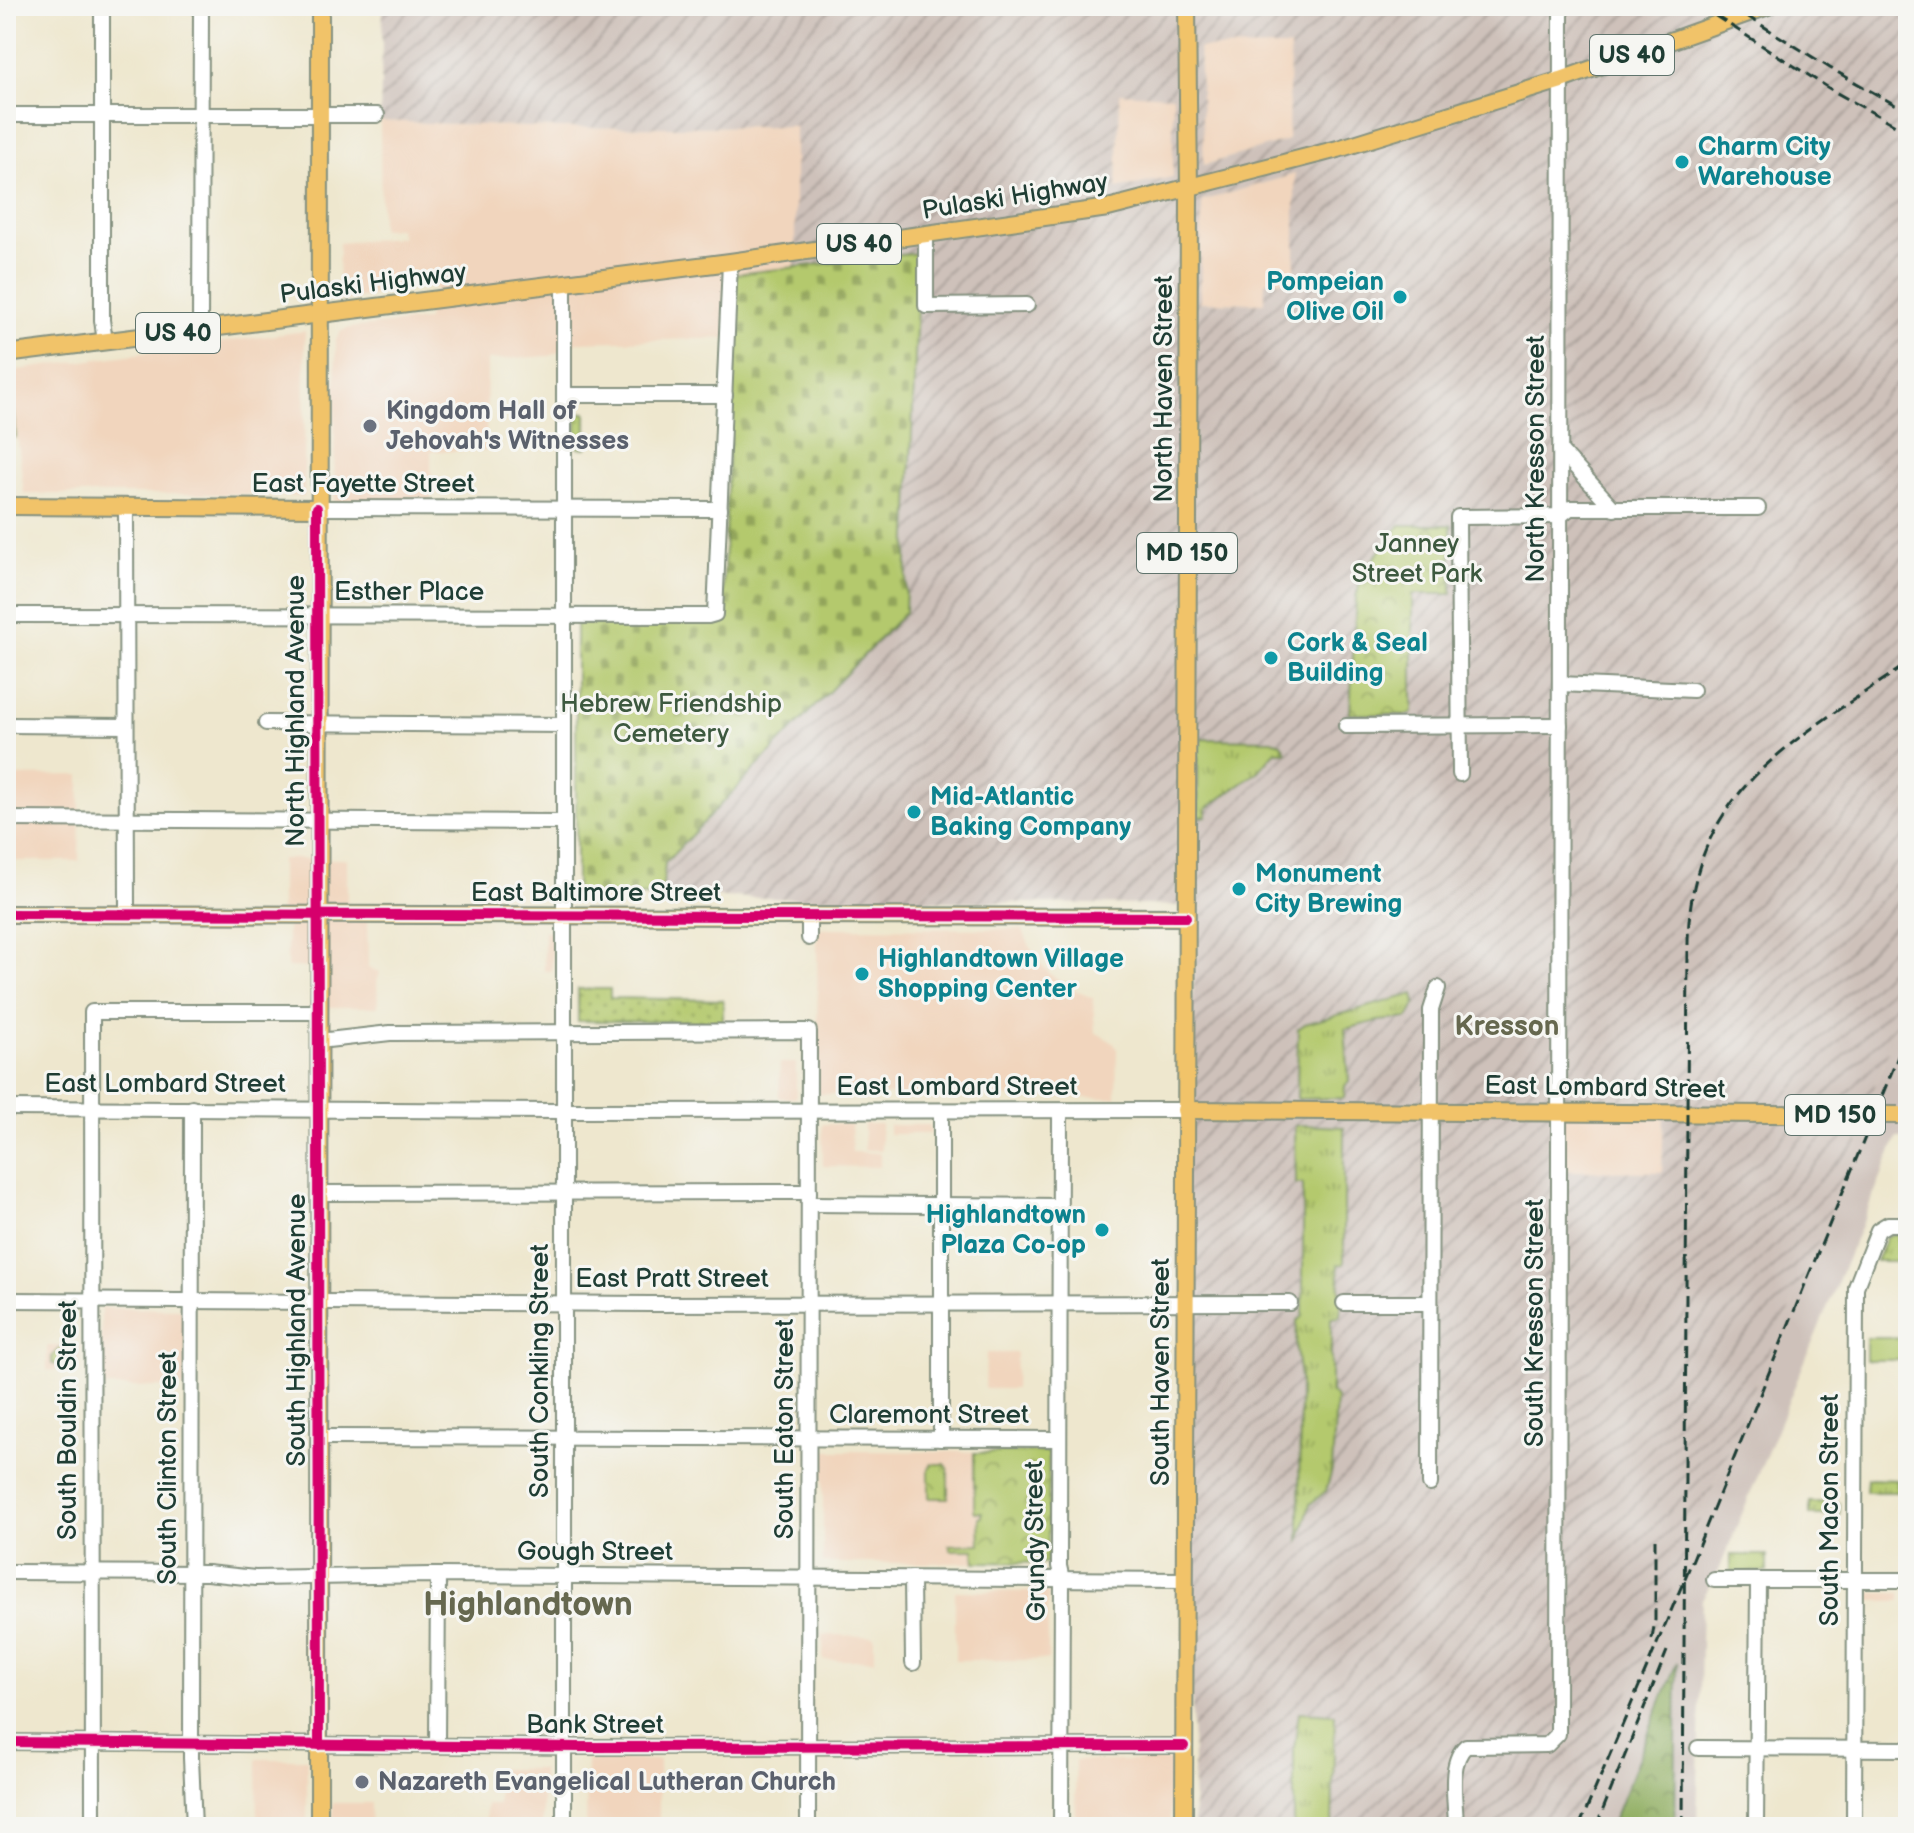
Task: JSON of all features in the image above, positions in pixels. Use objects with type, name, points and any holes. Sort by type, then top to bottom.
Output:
[{"type":"main road","name":"North Highland Avenue","points":[[318,915],[320,6]]},
{"type":"main road","name":"North Haven Street","points":[[1186,917],[1187,6]]},
{"type":"main road","name":"Pulaski Highway","points":[[6,354],[564,284],[1108,208],[1338,149],[1561,80],[1768,6]]},
{"type":"main road","name":"East Fayette Street","points":[[6,506],[317,508]]},
{"type":"main road","name":"East Baltimore Street","points":[[6,914],[1186,917]]},
{"type":"main road","name":"South Highland Avenue","points":[[318,915],[319,1827]]},
{"type":"main road","name":"South Haven Street","points":[[1184,1827],[1186,917]]},
{"type":"main road","name":"East Lombard Street","points":[[1185,1110],[1908,1115]]},
{"type":"street","points":[[102,6],[102,320],[105,342]]},
{"type":"street","points":[[200,330],[201,6]]},
{"type":"street","name":"North Kresson Street","points":[[1559,913],[1561,6]]},
{"type":"street","points":[[6,115],[377,115]]},
{"type":"street","points":[[926,234],[926,306],[1027,305]]},
{"type":"street","points":[[720,509],[730,262]]},
{"type":"street","name":"South Conkling Street","points":[[564,284],[564,1827]]},
{"type":"street","points":[[565,395],[725,395]]},
{"type":"street","points":[[1560,450],[1614,509]]},
{"type":"street","points":[[126,507],[127,914]]},
{"type":"street","name":"East Fayette Street","points":[[317,508],[720,509]]},
{"type":"street","points":[[1460,774],[1458,517],[1560,516],[1570,508],[1758,508]]},
{"type":"street","name":"Esther Place","points":[[6,615],[708,616],[715,614],[720,509]]},
{"type":"street","points":[[1560,684],[1693,690]]},
{"type":"street","points":[[266,723],[564,725]]},
{"type":"street","points":[[6,725],[126,726]]},
{"type":"street","points":[[1346,726],[1560,725]]},
{"type":"street","points":[[6,819],[564,822]]},
{"type":"street","name":"South Kresson Street","points":[[1456,1827],[1456,1763],[1459,1753],[1466,1746],[1547,1745],[1558,1734],[1559,913]]},
{"type":"street","points":[[809,916],[809,938]]},
{"type":"street","points":[[1430,1484],[1429,1111],[1431,1010],[1438,988]]},
{"type":"street","name":"South Bouldin Street","points":[[93,1827],[92,1012],[319,1012]]},
{"type":"street","points":[[319,1041],[390,1033],[564,1031]]},
{"type":"street","name":"South Eaton Street","points":[[564,1031],[809,1031],[808,1827]]},
{"type":"street","name":"East Lombard Street","points":[[6,1108],[1185,1110]]},
{"type":"street","name":"South Clinton Street","points":[[192,1108],[194,1827]]},
{"type":"street","points":[[941,1111],[941,1439]]},
{"type":"street","name":"Grundy Street","points":[[1060,1111],[1061,1827]]},
{"type":"street","points":[[319,1193],[564,1193],[1059,1206]]},
{"type":"street","name":"South Macon Street","points":[[1854,1827],[1856,1287],[1878,1230],[1888,1224],[1908,1224]]},
{"type":"street","name":"East Pratt Street","points":[[6,1300],[1290,1303]]},
{"type":"street","points":[[1344,1303],[1429,1303]]},
{"type":"street","name":"Claremont Street","points":[[320,1437],[1059,1439]]},
{"type":"street","name":"Gough Street","points":[[6,1572],[192,1573],[255,1578],[438,1575],[1185,1580]]},
{"type":"street","points":[[437,1746],[438,1575]]},
{"type":"street","points":[[912,1578],[913,1663]]},
{"type":"street","points":[[1714,1580],[1908,1580]]},
{"type":"street","points":[[1756,1827],[1758,1580]]},
{"type":"street","name":"Bank Street","points":[[6,1742],[564,1747],[1184,1746]]},
{"type":"street","points":[[1698,1748],[1908,1749]]},
{"type":"shaded area","points":[[383,6],[1908,6],[1908,982],[1893,1039],[1870,1098],[1862,1135],[1801,1285],[1757,1381],[1574,1827],[1194,1827],[1183,1112],[1200,906],[662,896],[665,864],[905,612],[919,253],[795,266],[795,126],[555,128],[380,121]],"holes":[[[1290,47],[1288,140],[1204,165],[1199,48]],[[1120,93],[1173,96],[1173,177],[1117,189]],[[1295,174],[1295,281],[1265,281],[1264,303],[1200,302],[1202,201]],[[1400,525],[1451,594],[1413,594],[1413,712]],[[1559,1113],[1664,1114],[1662,1172],[1560,1171]]]},
{"type":"shaded area","points":[[1199,47],[1290,47],[1289,140],[1203,165]]},
{"type":"shaded area","points":[[1120,93],[1173,95],[1173,178],[1117,189]]},
{"type":"shaded area","points":[[380,121],[555,128],[796,126],[795,266],[735,274],[733,338],[578,342],[550,356],[487,360],[486,451],[431,451],[431,510],[334,508],[336,340],[341,331],[350,328],[427,320],[429,301],[437,299],[435,285],[338,301],[339,243],[402,237],[399,228],[381,229]]},
{"type":"shaded area","points":[[1295,174],[1295,281],[1264,303],[1199,302],[1202,201]]},
{"type":"shaded area","points":[[305,331],[304,497],[254,494],[24,494],[10,371]]},
{"type":"shaded area","points":[[80,775],[79,861],[6,861],[6,776]]},
{"type":"shaded area","points":[[281,859],[347,859],[347,914],[367,915],[368,968],[380,972],[377,982],[378,1007],[320,1007],[320,968],[287,967],[287,915],[281,915]]},
{"type":"shaded area","name":"Highlandtown Village Shopping Center","points":[[817,928],[1022,929],[1035,957],[1051,975],[1071,989],[1093,998],[1095,1032],[1114,1043],[1117,1049],[1116,1098],[818,1094]]},
{"type":"shaded area","points":[[544,931],[552,931],[552,971],[544,971]]},
{"type":"shaded area","points":[[1908,982],[1908,1138],[1897,1138],[1718,1572],[1702,1599],[1697,1827],[1675,1827],[1676,1664],[1611,1827],[1574,1827],[1861,1135]]},
{"type":"shaded area","points":[[780,1063],[796,1063],[796,1098],[779,1098]]},
{"type":"shaded area","points":[[1559,1113],[1664,1114],[1662,1172],[1560,1172]]},
{"type":"shaded area","points":[[822,1124],[851,1124],[852,1152],[880,1153],[880,1167],[823,1166]]},
{"type":"shaded area","points":[[864,1124],[881,1124],[881,1150],[864,1150]]},
{"type":"shaded area","points":[[889,1125],[930,1125],[931,1134],[889,1134]]},
{"type":"shaded area","points":[[101,1308],[185,1309],[186,1387],[102,1387]]},
{"type":"shaded area","points":[[47,1346],[80,1346],[80,1370],[47,1370]]},
{"type":"shaded area","points":[[986,1353],[1016,1353],[1015,1389],[985,1389]]},
{"type":"shaded area","points":[[823,1451],[1049,1452],[1048,1563],[823,1563]]},
{"type":"shaded area","points":[[955,1591],[1048,1592],[1048,1660],[955,1660]]},
{"type":"shaded area","points":[[1866,1593],[1901,1593],[1901,1601],[1866,1601]]},
{"type":"shaded area","points":[[823,1635],[874,1636],[874,1660],[823,1660]]},
{"type":"shaded area","points":[[257,1759],[307,1759],[307,1827],[258,1827]]},
{"type":"shaded area","points":[[587,1760],[659,1760],[659,1827],[586,1827]]},
{"type":"shaded area","points":[[1075,1761],[1171,1761],[1170,1827],[1076,1827]]},
{"type":"shaded area","points":[[498,1769],[542,1769],[542,1827],[485,1827],[486,1804],[498,1804]]},
{"type":"shaded area","points":[[333,1803],[371,1803],[370,1827],[333,1827]]},
{"type":"green space","name":"Hebrew Friendship Cemetery","points":[[919,253],[905,612],[665,863],[662,896],[576,896],[576,624],[722,622],[735,274]]},
{"type":"green space","points":[[6,370],[16,437],[6,438]]},
{"type":"green space","points":[[577,413],[586,413],[586,448],[577,445]]},
{"type":"green space","name":"Janney Street Park","points":[[1400,525],[1451,525],[1452,594],[1413,594],[1413,712],[1409,715],[1350,714],[1356,597],[1363,572]]},
{"type":"green space","points":[[1198,739],[1272,740],[1281,743],[1286,752],[1275,752],[1258,772],[1207,808],[1207,816],[1198,817]]},
{"type":"green space","points":[[578,989],[610,989],[610,998],[723,1000],[723,1022],[578,1021]]},
{"type":"green space","points":[[1414,994],[1416,1003],[1408,1018],[1345,1029],[1349,1081],[1345,1086],[1344,1098],[1297,1099],[1298,1029],[1305,1024]]},
{"type":"green space","points":[[1295,1126],[1344,1127],[1344,1264],[1338,1265],[1339,1317],[1331,1318],[1331,1392],[1336,1399],[1332,1470],[1326,1491],[1310,1504],[1299,1542],[1300,1377],[1296,1350],[1297,1321],[1303,1316],[1303,1184],[1296,1184]]},
{"type":"green space","points":[[1898,1234],[1898,1261],[1876,1261],[1886,1238]]},
{"type":"green space","points":[[1866,1338],[1908,1338],[1908,1360],[1866,1360]]},
{"type":"green space","points":[[60,1348],[74,1348],[74,1367],[52,1364],[52,1356]]},
{"type":"green space","points":[[1049,1452],[1048,1563],[975,1562],[974,1550],[951,1550],[949,1545],[980,1544],[979,1517],[982,1517],[982,1512],[974,1512],[974,1453]]},
{"type":"green space","points":[[932,1464],[945,1464],[948,1468],[948,1498],[929,1498],[929,1468]]},
{"type":"green space","points":[[1867,1479],[1897,1480],[1897,1492],[1866,1492]]},
{"type":"green space","points":[[1810,1502],[1840,1503],[1840,1515],[1810,1515]]},
{"type":"green space","points":[[1731,1555],[1767,1555],[1767,1572],[1731,1572]]},
{"type":"green space","points":[[1677,1662],[1675,1827],[1611,1827]]},
{"type":"green space","points":[[1299,1712],[1335,1714],[1332,1827],[1294,1827],[1294,1748]]},
{"type":"railway","points":[[1700,6],[1835,92],[1908,132]]},
{"type":"railway","points":[[1731,6],[1908,112]]},
{"type":"railway","points":[[1683,1827],[1688,943],[1693,890],[1707,845],[1729,807],[1757,774],[1790,745],[1908,663]]},
{"type":"railway","points":[[1579,1827],[1688,1571],[1908,1032]]},
{"type":"railway","points":[[1652,1639],[1655,1620],[1655,1539]]},
{"type":"railway","points":[[1596,1827],[1667,1651]]},
{"type":"cycle path","points":[[317,508],[319,1745]]},
{"type":"cycle path","points":[[6,914],[1186,917]]},
{"type":"cycle path","points":[[6,1742],[578,1747],[1184,1746]]},
{"type":"place","name":"Charm City Warehouse","points":[[1682,162]]},
{"type":"place","name":"Pompeian Olive Oil","points":[[1400,297]]},
{"type":"place","name":"Kingdom Hall of Jehovah's Witnesses","points":[[370,426]]},
{"type":"place","name":"Cork & Seal Building","points":[[1271,658]]},
{"type":"place","name":"Mid-Atlantic Baking Company","points":[[914,812]]},
{"type":"place","name":"Monument City Brewing","points":[[1239,889]]},
{"type":"place","name":"Highlandtown Village Shopping Center","points":[[862,974]]},
{"type":"place","name":"Highlandtown Plaza Co-op","points":[[1102,1230]]},
{"type":"place","name":"Nazareth Evangelical Lutheran Church","points":[[362,1782]]},
{"type":"district","name":"Kresson","points":[[1507,1026]]},
{"type":"district","name":"Highlandtown","points":[[528,1604]]}]
